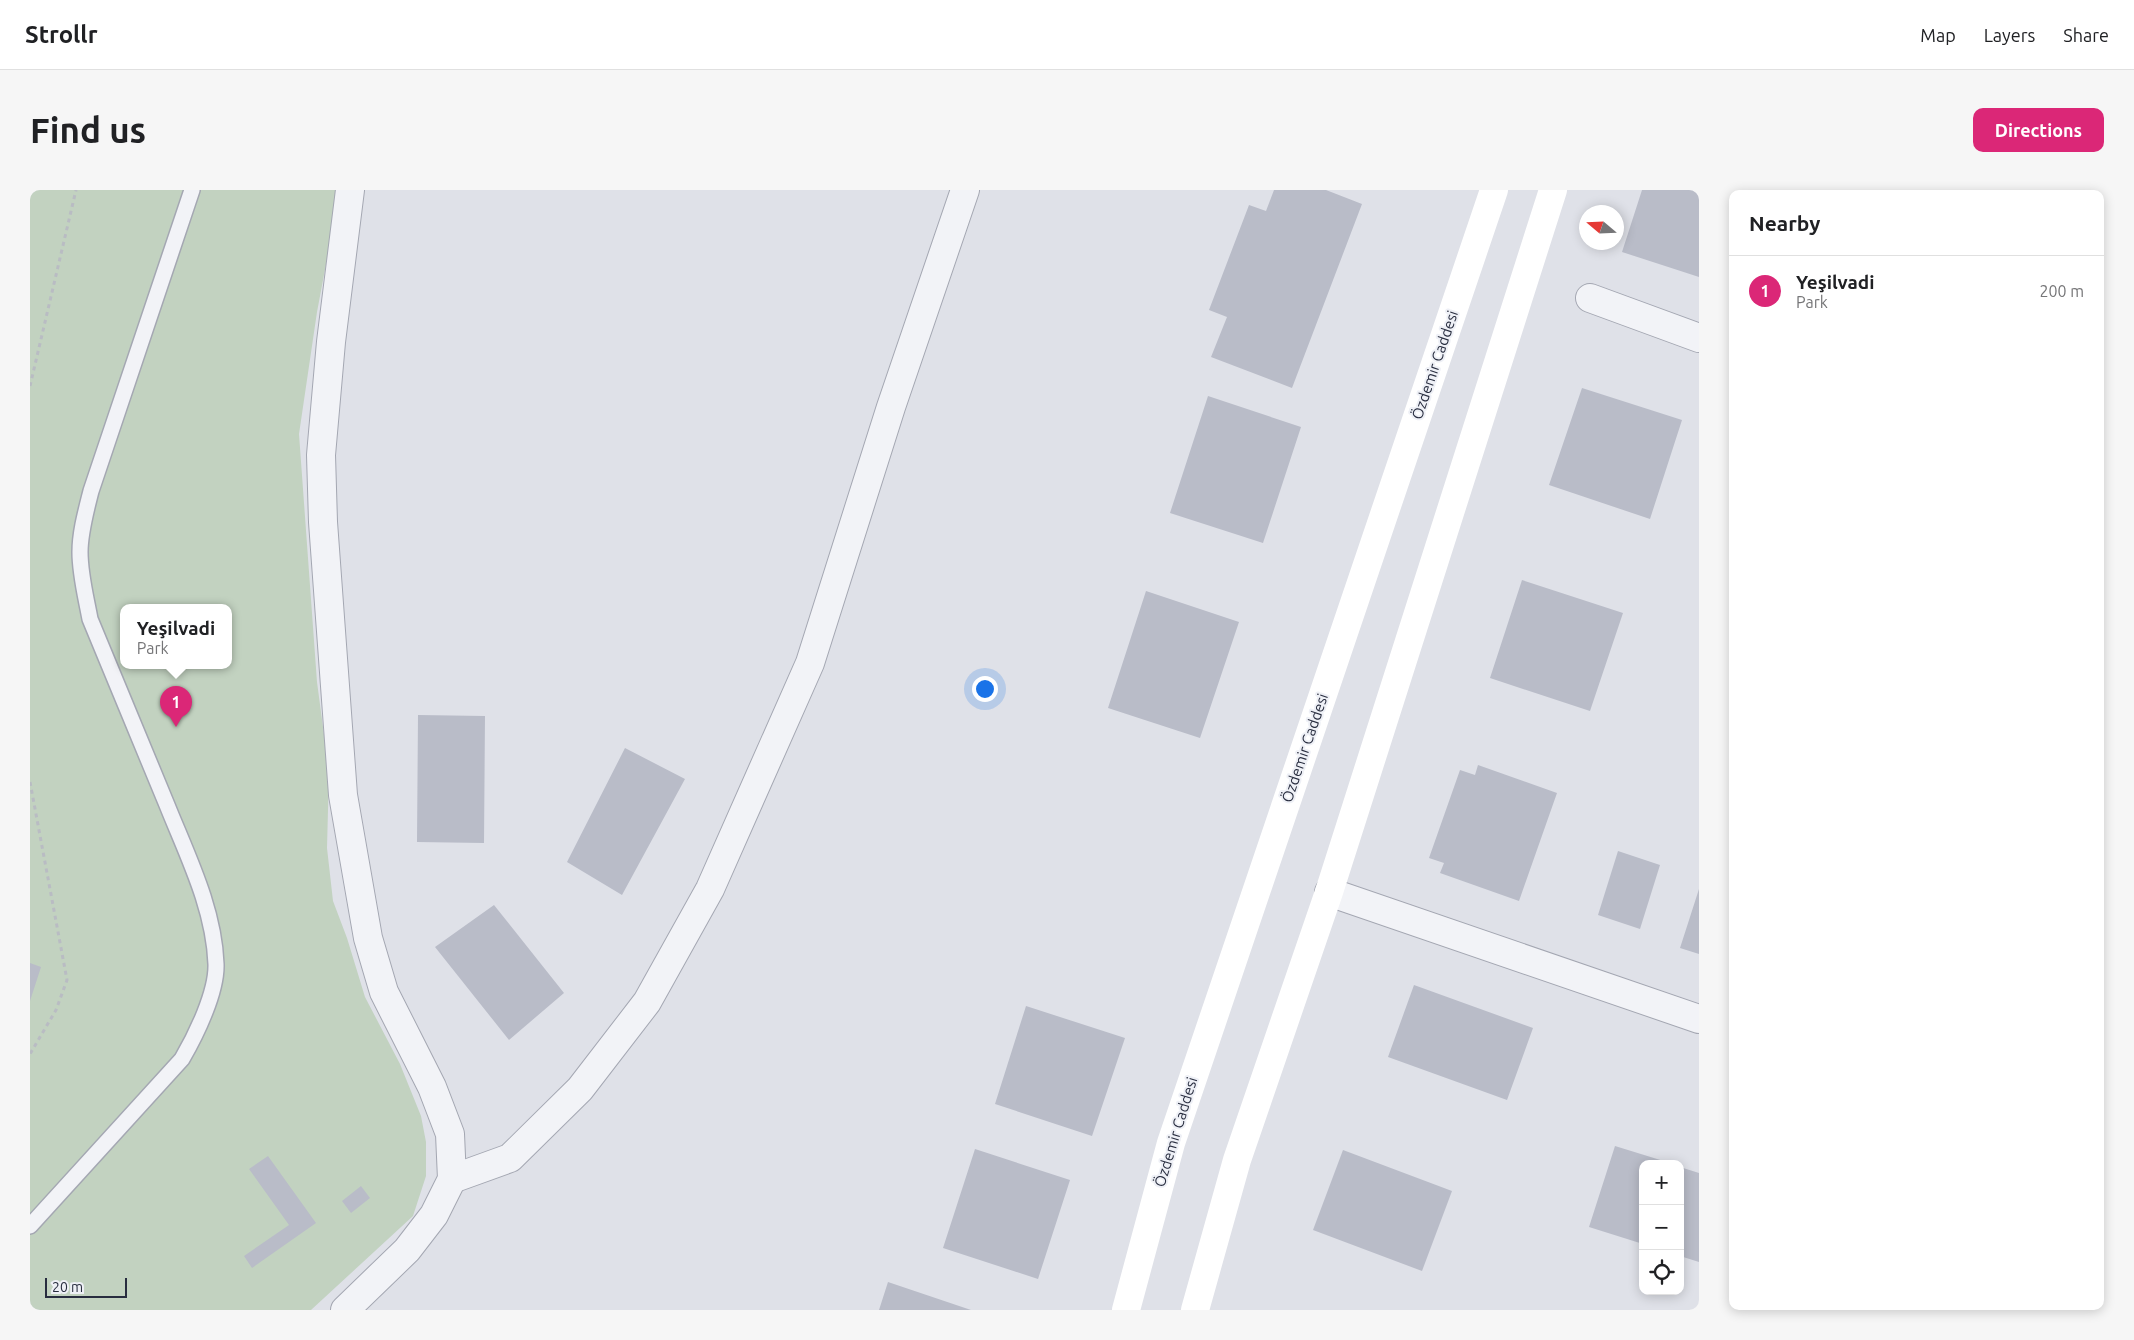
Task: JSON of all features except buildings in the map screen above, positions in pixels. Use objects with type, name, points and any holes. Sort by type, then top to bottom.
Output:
[{"type":"main road","name":"Özdemir Caddesi","points":[[1126,1310],[1171,1143],[1494,190]]},
{"type":"main road","points":[[1195,1310],[1237,1160],[1329,892],[1553,190]]},
{"type":"street","points":[[345,1310],[408,1250],[434,1215],[452,1179],[450,1134],[432,1087],[384,992],[368,938],[343,795],[323,522],[321,455],[331,342],[350,190]]},
{"type":"street","points":[[452,1179],[510,1158],[580,1089],[647,1002],[710,889],[810,663],[891,407],[965,190]]},
{"type":"street","points":[[1590,298],[1699,338]]},
{"type":"street","points":[[1329,892],[1699,1019]]},
{"type":"lane","points":[[30,1226],[182,1059],[197,1033],[209,998],[216,965],[212,932],[200,885],[90,618],[82,579],[80,552],[84,520],[94,483],[192,190]]},
{"type":"path","points":[[30,386],[76,190]]},
{"type":"path","points":[[30,782],[68,980],[56,1010],[30,1054]]},
{"type":"green space","points":[[30,190],[340,190],[317,312],[299,434],[317,682],[329,772],[327,848],[333,901],[347,938],[365,997],[400,1064],[421,1116],[426,1142],[426,1176],[413,1216],[311,1310],[30,1310]]},
{"type":"place","name":"Yeşilvadi","points":[[176,727]]}]
